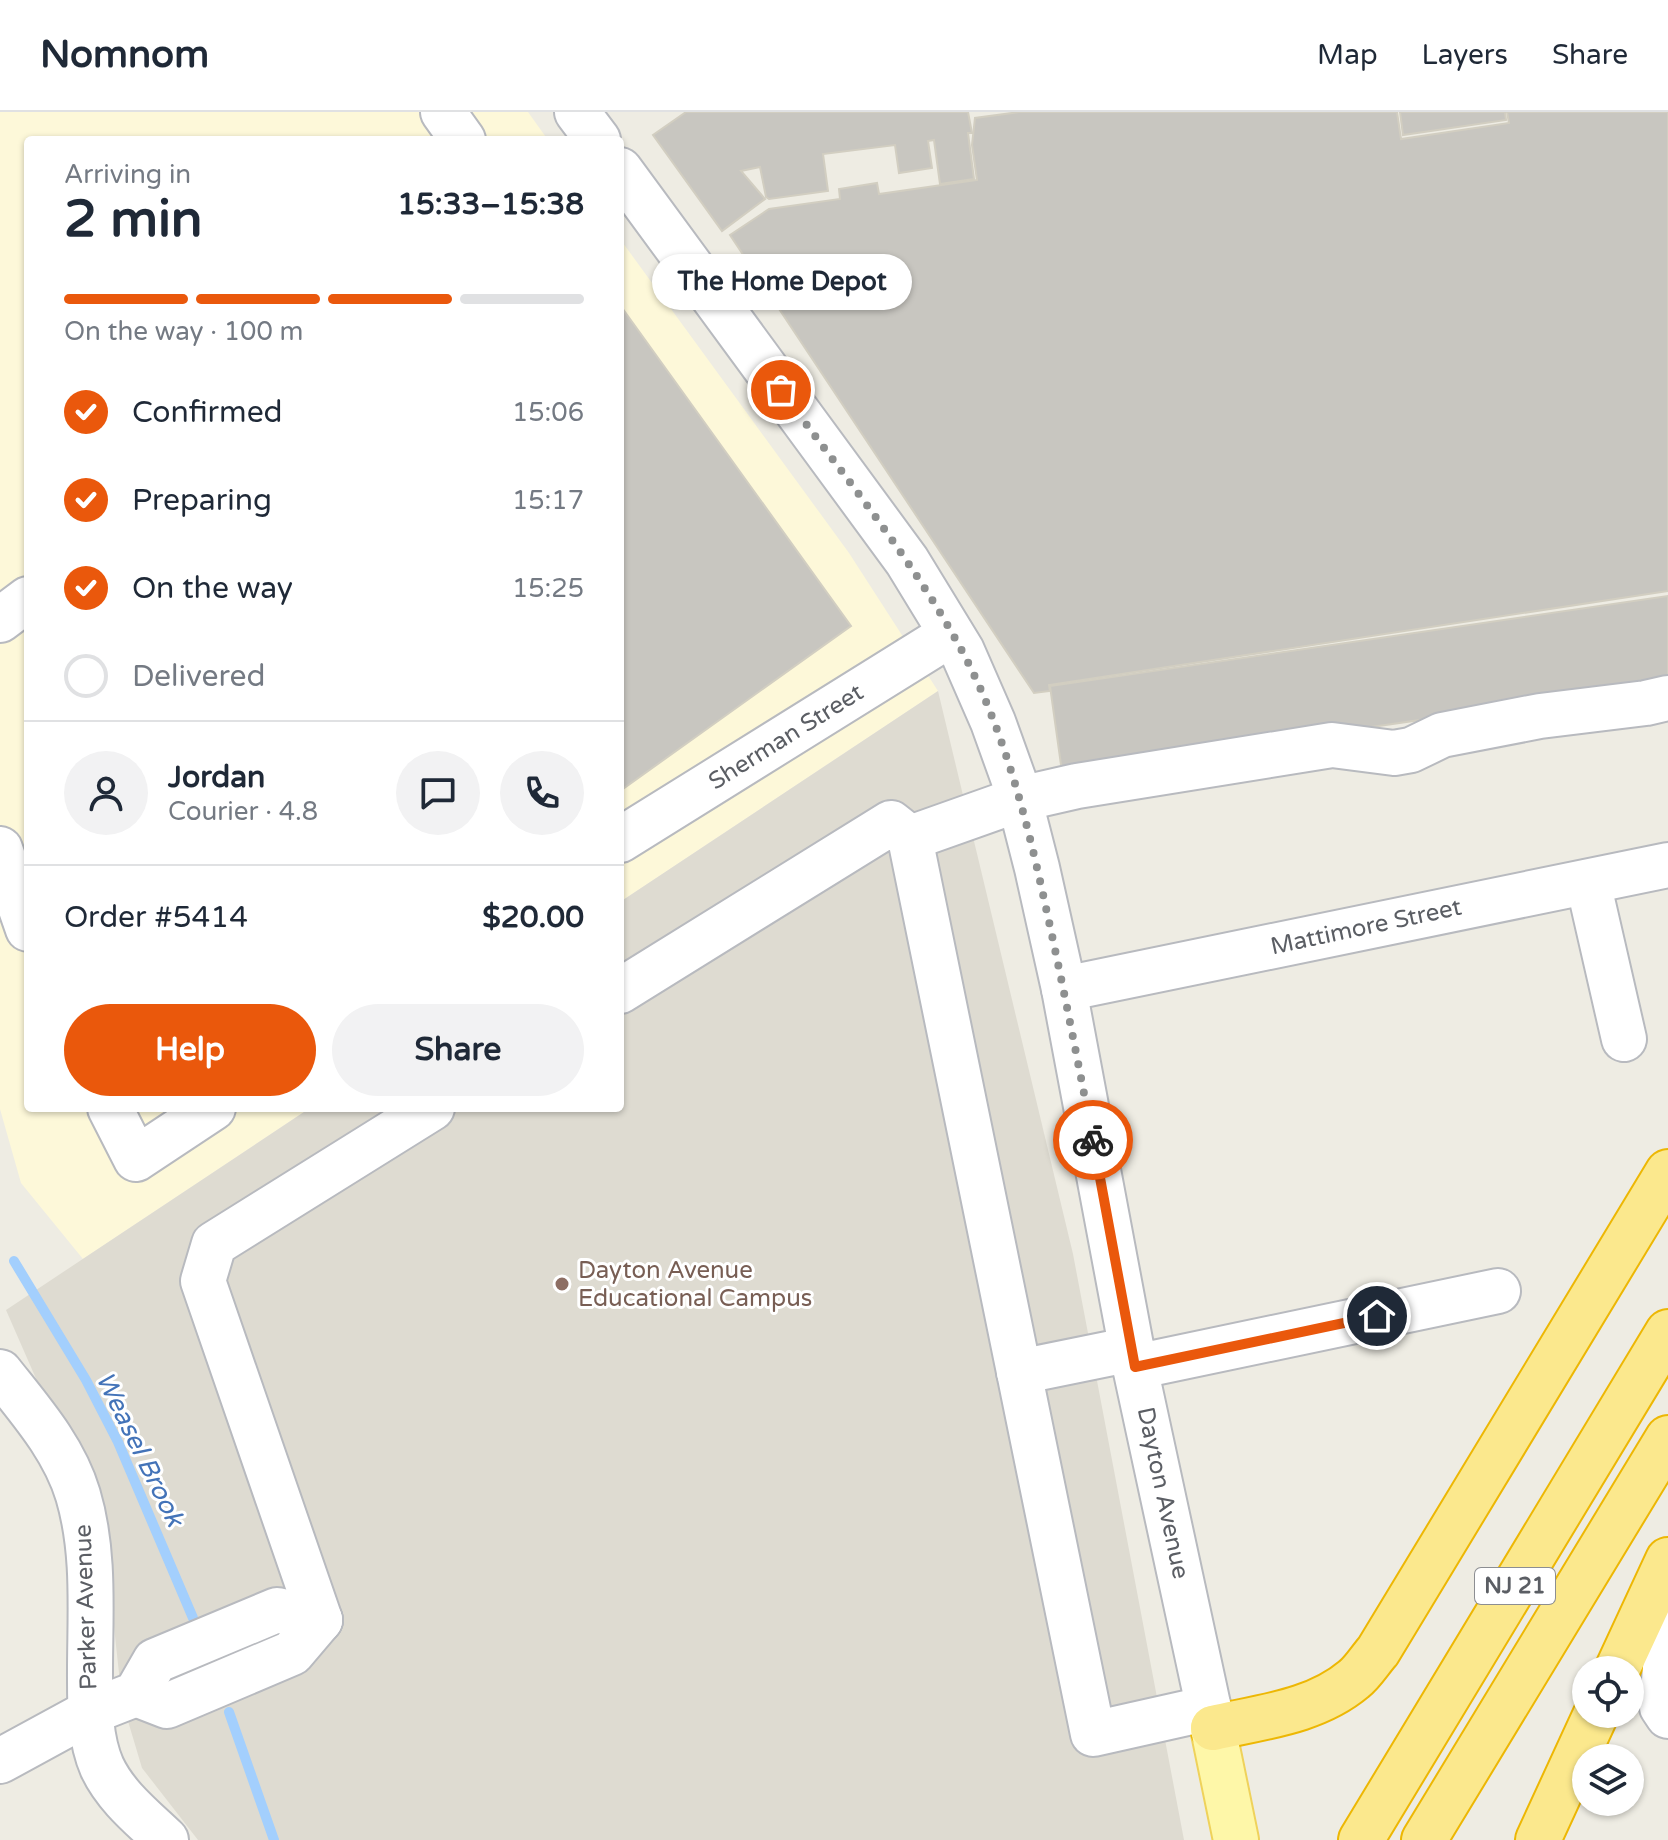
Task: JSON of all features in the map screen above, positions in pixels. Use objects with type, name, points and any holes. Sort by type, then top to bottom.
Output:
[{"type":"highway","points":[[1211,1718],[1303,1707],[1331,1696],[1356,1678],[1385,1640],[1668,1172]]},
{"type":"highway","name":"NJ 21","points":[[1361,1840],[1668,1332]]},
{"type":"highway","name":"NJ 21","points":[[1424,1840],[1668,1438]]},
{"type":"highway","points":[[1623,1656],[1668,1560]]},
{"type":"highway","points":[[1538,1840],[1590,1728]]},
{"type":"main road","name":"Dayton Avenue","points":[[1211,1718],[1236,1840]]},
{"type":"street","points":[[443,112],[460,136]]},
{"type":"street","points":[[577,112],[595,136]]},
{"type":"street","name":"Dayton Avenue","points":[[624,175],[907,561],[962,651],[993,722],[1020,799],[1064,989],[1134,1358],[1211,1718]]},
{"type":"street","points":[[0,620],[24,602]]},
{"type":"street","name":"Sherman Street","points":[[624,838],[951,634]]},
{"type":"street","points":[[910,838],[1020,799],[1084,785],[1332,745],[1394,753],[1411,750],[1442,735],[1540,716],[1668,698]]},
{"type":"street","points":[[624,989],[891,823],[910,838],[1093,1734],[1211,1718]]},
{"type":"street","points":[[0,849],[24,918]]},
{"type":"street","name":"Mattimore Street","points":[[1064,989],[1668,865]]},
{"type":"street","points":[[1588,882],[1624,1039]]},
{"type":"street","points":[[112,1112],[136,1159],[207,1112]]},
{"type":"street","points":[[0,1761],[90,1712],[136,1694],[155,1661],[277,1610],[320,1620],[203,1281],[214,1244],[426,1112]]},
{"type":"street","points":[[1019,1372],[1134,1358],[1498,1291]]},
{"type":"street","name":"Parker Avenue","points":[[0,1372],[42,1425],[64,1461],[77,1494],[86,1530],[89,1564],[90,1712],[93,1739],[102,1767],[116,1790],[166,1840]]},
{"type":"street","points":[[1668,1629],[1662,1707],[1668,1716]]},
{"type":"shaded area","points":[[0,112],[528,112],[545,136],[24,136],[24,1112],[304,1112],[83,1259],[21,1183],[0,1109]]},
{"type":"shaded area","points":[[624,244],[849,553],[938,691],[624,899]]},
{"type":"shaded area","name":"Dayton Avenue Educational Campus","points":[[938,691],[1073,1254],[1184,1840],[198,1840],[142,1768],[122,1701],[104,1534],[6,1310],[304,1112],[624,1112],[624,899]]},
{"type":"building","points":[[686,112],[968,112],[974,179],[940,184],[934,140],[928,141],[932,168],[899,173],[895,145],[823,154],[828,191],[769,199],[760,167],[741,171],[765,199],[722,231],[653,135]]},
{"type":"building","points":[[1019,112],[1397,112],[1401,139],[1509,123],[1507,112],[1668,112],[1668,591],[1049,685],[1050,691],[1034,693],[730,235],[769,209],[840,199],[839,189],[877,183],[879,194],[977,180],[972,145],[975,118]]},
{"type":"building","points":[[1400,112],[1505,112],[1506,120],[1403,135]]},
{"type":"building","points":[[624,311],[851,626],[624,788]]},
{"type":"building","points":[[1668,596],[1668,684],[1062,772],[1050,686]]},
{"type":"waterway","name":"Weasel Brook","points":[[14,1261],[86,1380],[118,1442],[193,1618]]},
{"type":"waterway","name":"Weasel Brook","points":[[229,1712],[274,1840]]},
{"type":"way so far","points":[[781,390],[907,561],[962,651],[993,722],[1016,786],[1037,868],[1093,1140]]},
{"type":"place","name":"The Home Depot","points":[[781,390]]},
{"type":"place","name":"Dayton Avenue Educational Campus","points":[[562,1284]]},
{"type":"route","points":[[1093,1140],[1135,1367],[1377,1316]]}]
